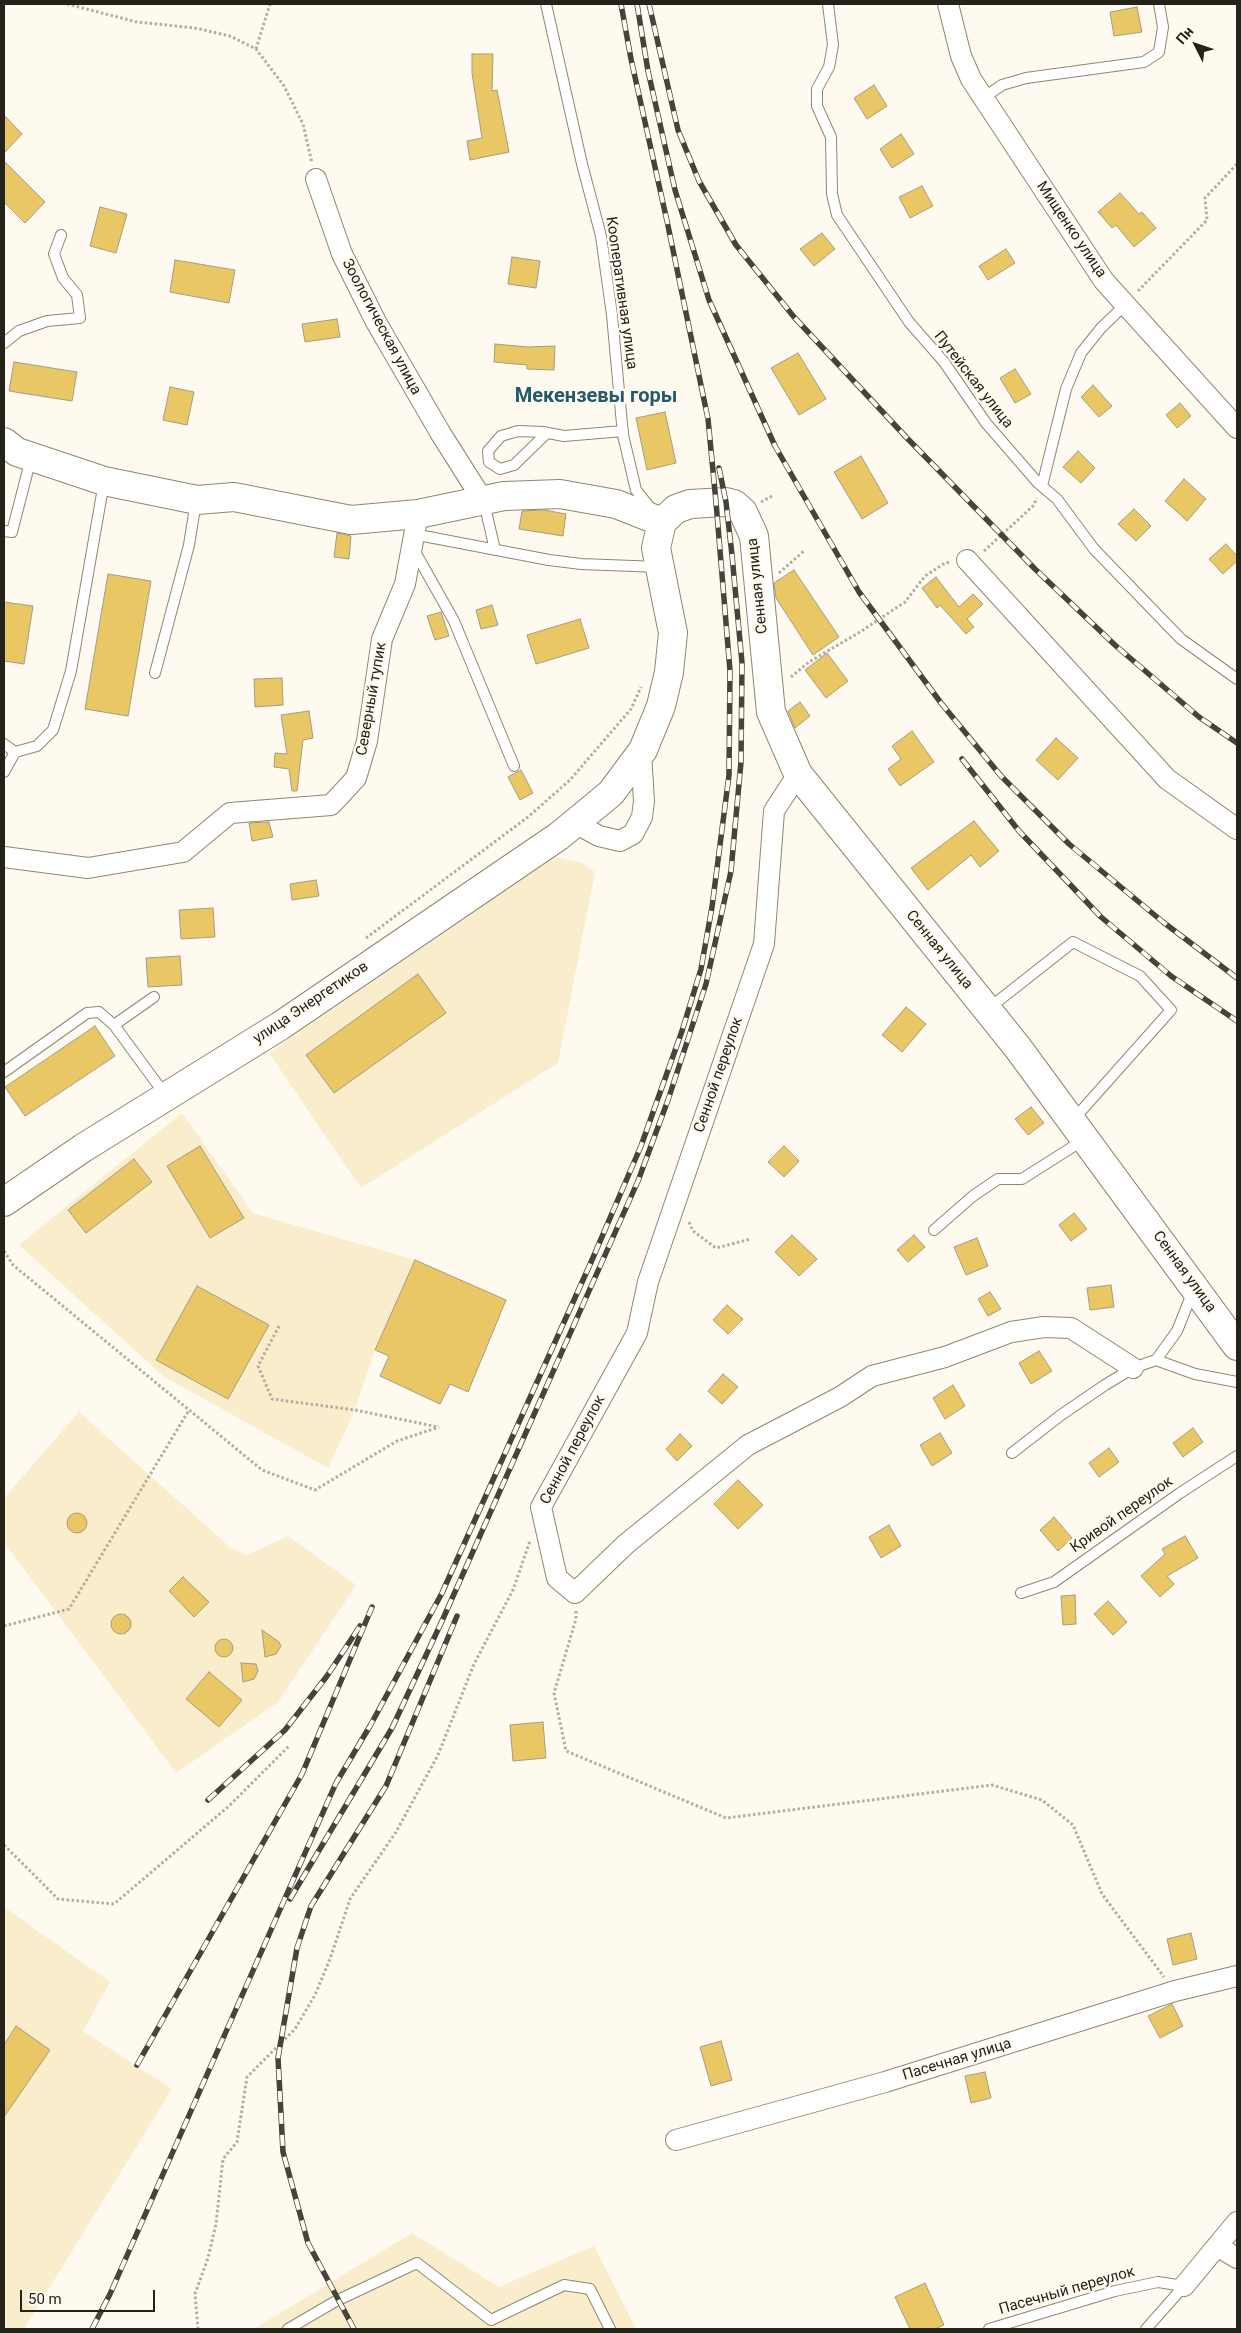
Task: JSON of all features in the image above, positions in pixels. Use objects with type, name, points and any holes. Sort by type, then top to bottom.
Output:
[{"type":"main road","points":[[4,442],[17,452],[104,481],[196,500],[234,497],[414,531],[484,502],[504,496],[560,494],[616,504],[662,522]]},
{"type":"main road","name":"Сенная улица","points":[[662,522],[676,508],[690,504],[726,502],[734,504],[743,512],[754,536],[771,712],[798,774],[987,1010],[1079,1130],[1237,1346]]},
{"type":"main road","name":"улица Энергетиков","points":[[4,1202],[83,1148],[280,1026],[575,823],[611,793],[640,753],[662,706],[672,654],[673,633],[656,548],[662,522]]},
{"type":"street","name":"Мищенко улица","points":[[948,4],[961,56],[971,79],[1104,281],[1237,428]]},
{"type":"street","name":"Зоологическая улица","points":[[316,178],[342,254],[376,322],[441,434],[484,502]]},
{"type":"street","name":"Северный тупик","points":[[4,857],[88,868],[183,852],[230,812],[331,804],[356,778],[367,741],[382,639],[404,584],[414,531]]},
{"type":"street","points":[[967,560],[1167,779],[1237,829]]},
{"type":"street","points":[[575,823],[599,836],[620,841],[633,834],[642,817],[644,802],[640,753]]},
{"type":"street","name":"Сенной переулок","points":[[575,1594],[557,1578],[541,1507],[637,1333],[648,1282],[764,944],[774,811],[798,774]]},
{"type":"street","points":[[575,1594],[626,1544],[748,1446],[840,1397],[872,1376],[945,1357],[1011,1332],[1044,1328],[1071,1328],[1133,1368]]},
{"type":"street","name":"Пасечная улица","points":[[676,2140],[894,2080],[1174,1991],[1237,1976]]},
{"type":"street","points":[[1184,2286],[1237,2222]]},
{"type":"street","points":[[1217,2246],[1237,2258]]},
{"type":"lane","name":"Кооперативная улица","points":[[546,4],[582,164],[601,236],[612,315],[623,431],[636,490],[662,522]]},
{"type":"lane","name":"Путейская улица","points":[[828,4],[832,45],[829,67],[817,89],[817,106],[830,137],[832,194],[837,215],[909,322],[944,362],[986,423],[1042,486],[1057,499],[1094,549],[1181,639],[1237,679]]},
{"type":"lane","points":[[984,98],[1002,85],[1026,78],[1144,62],[1159,52],[1163,27],[1159,4]]},
{"type":"lane","points":[[4,343],[19,331],[47,321],[80,318],[77,295],[63,278],[54,254],[61,235]]},
{"type":"lane","points":[[1042,486],[1066,389],[1081,353],[1101,328],[1126,304]]},
{"type":"lane","points":[[547,433],[514,465],[500,469],[489,462],[488,451],[500,436],[518,431],[547,433],[564,436],[623,431]]},
{"type":"lane","points":[[4,531],[12,532],[31,456]]},
{"type":"lane","points":[[4,772],[15,752],[37,746],[53,730],[71,671],[104,481]]},
{"type":"lane","points":[[155,673],[189,545],[196,500]]},
{"type":"lane","points":[[484,502],[495,550]]},
{"type":"lane","points":[[414,531],[495,550],[581,564],[661,567]]},
{"type":"lane","points":[[414,531],[454,621],[514,766]]},
{"type":"lane","points":[[4,744],[15,752]]},
{"type":"lane","points":[[934,1230],[973,1196],[998,1179],[1022,1179],[1079,1130],[1171,1010],[1140,976],[1072,942],[987,1010]]},
{"type":"lane","points":[[114,1025],[154,997]]},
{"type":"lane","points":[[4,1072],[87,1013],[98,1012],[114,1025],[167,1097]]},
{"type":"lane","points":[[1012,1453],[1061,1415],[1133,1368],[1156,1360],[1176,1331],[1195,1288]]},
{"type":"lane","points":[[1156,1360],[1194,1374],[1237,1382]]},
{"type":"lane","name":"Кривой переулок","points":[[1021,1593],[1054,1582],[1180,1493],[1237,1456]]},
{"type":"lane","points":[[288,2329],[336,2301],[417,2263],[491,2320],[564,2285],[590,2289],[610,2329]]},
{"type":"lane","name":"Пасечный переулок","points":[[989,2329],[1115,2291],[1158,2282],[1184,2286]]},
{"type":"lane","points":[[1146,2329],[1184,2286]]},
{"type":"path","points":[[67,4],[138,22],[195,28],[230,36],[256,48],[284,86],[303,124],[316,178]]},
{"type":"path","points":[[256,48],[270,4]]},
{"type":"path","points":[[1126,304],[1207,220],[1205,198],[1237,164]]},
{"type":"path","points":[[769,694],[809,662],[860,632],[905,602],[925,576],[945,563],[978,557],[1033,506],[1042,486]]},
{"type":"path","points":[[760,589],[805,550]]},
{"type":"path","points":[[361,942],[528,818],[570,780],[631,710],[644,680]]},
{"type":"path","points":[[677,1200],[693,1230],[716,1248],[751,1239]]},
{"type":"path","points":[[4,1251],[13,1265],[262,1470],[315,1490],[397,1441],[438,1427],[355,1410],[272,1399],[258,1366],[279,1326]]},
{"type":"path","points":[[4,1626],[68,1609],[189,1410]]},
{"type":"path","points":[[198,2329],[195,2294],[208,2258],[216,2224],[223,2159],[237,2142],[248,2078],[295,2029],[310,2004],[330,1959],[350,1900],[396,1832],[438,1755],[474,1664],[513,1590],[541,1507]]},
{"type":"path","points":[[575,1594],[576,1620],[554,1693],[566,1751],[726,1818],[992,1785],[1042,1800],[1073,1825],[1102,1894],[1174,1991]]},
{"type":"path","points":[[4,1845],[58,1899],[114,1904],[228,1806],[288,1746]]},
{"type":"shaded area","points":[[555,857],[582,863],[595,872],[558,1063],[361,1188],[269,1053]]},
{"type":"shaded area","points":[[182,1113],[253,1213],[415,1260],[375,1350],[355,1410],[328,1468],[163,1376],[19,1245]]},
{"type":"shaded area","points":[[79,1412],[231,1548],[247,1555],[288,1536],[356,1585],[278,1702],[176,1773],[4,1542],[4,1498]]},
{"type":"shaded area","points":[[4,1907],[110,1982],[83,2031],[172,2089],[24,2329],[4,2329]]},
{"type":"shaded area","points":[[412,2233],[499,2287],[594,2246],[636,2329],[254,2329]]},
{"type":"building","points":[[1137,7],[1142,32],[1114,36],[1110,12]]},
{"type":"building","points":[[472,54],[493,54],[492,91],[497,90],[509,152],[470,160],[467,141],[482,138],[472,73]]},
{"type":"building","points":[[874,85],[887,106],[867,119],[854,98]]},
{"type":"building","points":[[4,115],[22,134],[4,153]]},
{"type":"building","points":[[901,134],[914,154],[892,168],[880,149]]},
{"type":"building","points":[[4,161],[45,202],[25,223],[4,202]]},
{"type":"building","points":[[922,186],[933,206],[910,218],[899,197]]},
{"type":"building","points":[[1120,193],[1139,214],[1142,212],[1156,228],[1134,247],[1116,225],[1112,228],[1098,212]]},
{"type":"building","points":[[100,207],[127,214],[116,253],[90,246]]},
{"type":"building","points":[[822,233],[835,249],[814,266],[800,249]]},
{"type":"building","points":[[1006,249],[1015,263],[988,280],[979,266]]},
{"type":"building","points":[[512,257],[540,261],[536,288],[508,284]]},
{"type":"building","points":[[175,260],[235,270],[229,303],[170,292]]},
{"type":"building","points":[[337,319],[340,337],[305,342],[302,324]]},
{"type":"building","points":[[495,344],[528,347],[555,346],[554,370],[527,369],[527,365],[494,362]]},
{"type":"building","points":[[798,353],[826,399],[799,415],[771,368]]},
{"type":"building","points":[[14,362],[77,372],[72,401],[9,391]]},
{"type":"building","points":[[1015,369],[1031,394],[1015,403],[1000,378]]},
{"type":"building","points":[[1093,385],[1112,406],[1099,417],[1081,397]]},
{"type":"building","points":[[170,387],[194,392],[187,425],[163,420]]},
{"type":"building","points":[[1180,403],[1191,416],[1177,428],[1166,415]]},
{"type":"building","points":[[665,412],[676,463],[647,470],[636,418]]},
{"type":"building","points":[[1078,451],[1095,468],[1081,483],[1063,467]]},
{"type":"building","points":[[861,456],[888,503],[862,519],[834,472]]},
{"type":"building","points":[[1184,479],[1206,499],[1187,521],[1165,501]]},
{"type":"building","points":[[1134,509],[1151,526],[1136,541],[1118,524]]},
{"type":"building","points":[[544,510],[566,514],[563,536],[519,529],[522,511]]},
{"type":"building","points":[[337,533],[351,536],[349,559],[334,557]]},
{"type":"building","points":[[1226,544],[1237,556],[1237,561],[1223,574],[1209,559]]},
{"type":"building","points":[[794,570],[839,637],[813,655],[776,598],[774,583]]},
{"type":"building","points":[[108,574],[151,581],[128,716],[85,709]]},
{"type":"building","points":[[936,577],[959,607],[973,594],[983,604],[967,619],[974,627],[966,634],[940,605],[937,608],[922,588]]},
{"type":"building","points":[[4,602],[33,606],[24,664],[4,661]]},
{"type":"building","points":[[492,605],[498,625],[481,629],[476,610]]},
{"type":"building","points":[[441,612],[449,636],[435,640],[427,616]]},
{"type":"building","points":[[580,619],[589,648],[536,664],[527,635]]},
{"type":"building","points":[[827,653],[848,681],[826,698],[805,670]]},
{"type":"building","points":[[282,678],[283,705],[255,707],[254,679]]},
{"type":"building","points":[[800,702],[810,716],[795,728],[788,711]]},
{"type":"building","points":[[309,711],[313,738],[303,740],[297,791],[292,791],[289,769],[274,767],[275,753],[287,754],[281,715]]},
{"type":"building","points":[[912,731],[934,762],[900,786],[888,769],[901,759],[892,746]]},
{"type":"building","points":[[1056,738],[1078,758],[1058,780],[1036,760]]},
{"type":"building","points":[[521,770],[533,793],[520,800],[508,777]]},
{"type":"building","points":[[974,821],[999,851],[980,867],[971,855],[928,890],[911,868]]},
{"type":"building","points":[[269,822],[273,837],[252,841],[249,823]]},
{"type":"building","points":[[316,880],[319,896],[292,900],[290,884]]},
{"type":"building","points":[[213,908],[215,937],[181,939],[179,910]]},
{"type":"building","points":[[180,956],[182,985],[148,987],[146,958]]},
{"type":"building","points":[[418,974],[446,1013],[334,1093],[306,1055]]},
{"type":"building","points":[[906,1007],[926,1024],[902,1052],[882,1035]]},
{"type":"building","points":[[95,1026],[115,1056],[25,1116],[5,1087]]},
{"type":"building","points":[[1031,1107],[1044,1123],[1028,1135],[1015,1119]]},
{"type":"building","points":[[200,1146],[244,1218],[210,1238],[167,1166]]},
{"type":"building","points":[[784,1146],[799,1161],[784,1177],[768,1162]]},
{"type":"building","points":[[134,1159],[152,1182],[86,1233],[68,1210]]},
{"type":"building","points":[[1074,1213],[1087,1229],[1071,1241],[1059,1225]]},
{"type":"building","points":[[792,1235],[817,1259],[799,1276],[775,1252]]},
{"type":"building","points":[[914,1235],[925,1247],[908,1262],[897,1250]]},
{"type":"building","points":[[977,1238],[988,1266],[966,1275],[954,1247]]},
{"type":"building","points":[[415,1260],[506,1300],[468,1392],[450,1384],[440,1404],[380,1376],[389,1356],[375,1350]]},
{"type":"building","points":[[1111,1285],[1114,1307],[1090,1310],[1087,1288]]},
{"type":"building","points":[[197,1286],[269,1325],[228,1399],[156,1360]]},
{"type":"building","points":[[990,1292],[1001,1309],[988,1316],[978,1299]]},
{"type":"building","points":[[727,1305],[743,1319],[728,1334],[713,1320]]},
{"type":"building","points":[[1039,1351],[1052,1371],[1031,1384],[1019,1363]]},
{"type":"building","points":[[723,1374],[738,1387],[722,1404],[708,1391]]},
{"type":"building","points":[[953,1385],[965,1406],[945,1419],[933,1398]]},
{"type":"building","points":[[1193,1428],[1203,1442],[1183,1457],[1173,1443]]},
{"type":"building","points":[[940,1433],[952,1453],[932,1466],[920,1445]]},
{"type":"building","points":[[680,1434],[692,1446],[677,1461],[666,1449]]},
{"type":"building","points":[[1109,1448],[1119,1462],[1099,1477],[1089,1463]]},
{"type":"building","points":[[738,1480],[763,1505],[738,1529],[714,1504]]},
{"type":"building","points":[[77,1513],[84,1516],[87,1523],[84,1530],[77,1533],[70,1530],[67,1523],[70,1516]]},
{"type":"building","points":[[1054,1517],[1072,1538],[1058,1551],[1040,1530]]},
{"type":"building","points":[[889,1525],[901,1546],[881,1558],[869,1537]]},
{"type":"building","points":[[1185,1536],[1198,1558],[1167,1576],[1174,1584],[1160,1597],[1141,1576],[1165,1554],[1162,1549]]},
{"type":"building","points":[[183,1577],[209,1602],[194,1617],[169,1591]]},
{"type":"building","points":[[1075,1595],[1076,1624],[1063,1625],[1061,1596]]},
{"type":"building","points":[[1108,1601],[1127,1622],[1113,1635],[1094,1614]]},
{"type":"building","points":[[121,1614],[128,1617],[131,1624],[128,1631],[121,1634],[114,1631],[111,1624],[114,1617]]},
{"type":"building","points":[[262,1630],[279,1642],[281,1646],[276,1654],[265,1657]]},
{"type":"building","points":[[224,1639],[230,1642],[233,1648],[230,1654],[224,1657],[218,1654],[215,1648],[218,1642]]},
{"type":"building","points":[[241,1663],[256,1664],[258,1671],[254,1679],[243,1682]]},
{"type":"building","points":[[209,1672],[242,1700],[219,1727],[186,1699]]},
{"type":"building","points":[[543,1722],[546,1758],[513,1761],[510,1725]]},
{"type":"building","points":[[1191,1933],[1197,1959],[1173,1965],[1167,1939]]},
{"type":"building","points":[[1172,2004],[1183,2026],[1160,2038],[1148,2016]]},
{"type":"building","points":[[16,2026],[50,2050],[4,2117],[4,2045]]},
{"type":"building","points":[[721,2041],[732,2080],[711,2086],[700,2047]]},
{"type":"building","points":[[985,2072],[991,2098],[971,2103],[965,2076]]},
{"type":"building","points":[[925,2283],[944,2325],[935,2329],[910,2329],[895,2297]]},
{"type":"railway","points":[[92,2329],[110,2294],[336,1783],[370,1726],[442,1593],[592,1260],[641,1146],[682,1031],[701,969],[712,907],[729,775],[730,671],[716,502],[708,419],[621,4]]},
{"type":"railway","points":[[637,4],[648,71],[675,190],[709,300],[775,446],[859,592],[941,703],[1001,776],[1069,844],[1163,922],[1237,978]]},
{"type":"railway","points":[[649,4],[678,130],[699,181],[736,245],[794,317],[906,437],[1035,569],[1116,646],[1199,717],[1237,743]]},
{"type":"railway","points":[[290,1899],[392,1728],[442,1621],[638,1181],[668,1100],[706,984],[731,871],[741,762],[742,663],[726,502],[719,468]]},
{"type":"railway","points":[[962,759],[1019,831],[1101,917],[1171,976],[1237,1021]]},
{"type":"railway","points":[[137,2065],[302,1774],[372,1607]]},
{"type":"railway","points":[[354,2329],[308,2243],[283,2152],[278,2058],[297,1948],[311,1906],[386,1786],[457,1616]]},
{"type":"railway","points":[[208,1800],[285,1730],[327,1676],[360,1626]]},
{"type":"district","name":"Мекензевы горы","points":[[596,397]]}]
